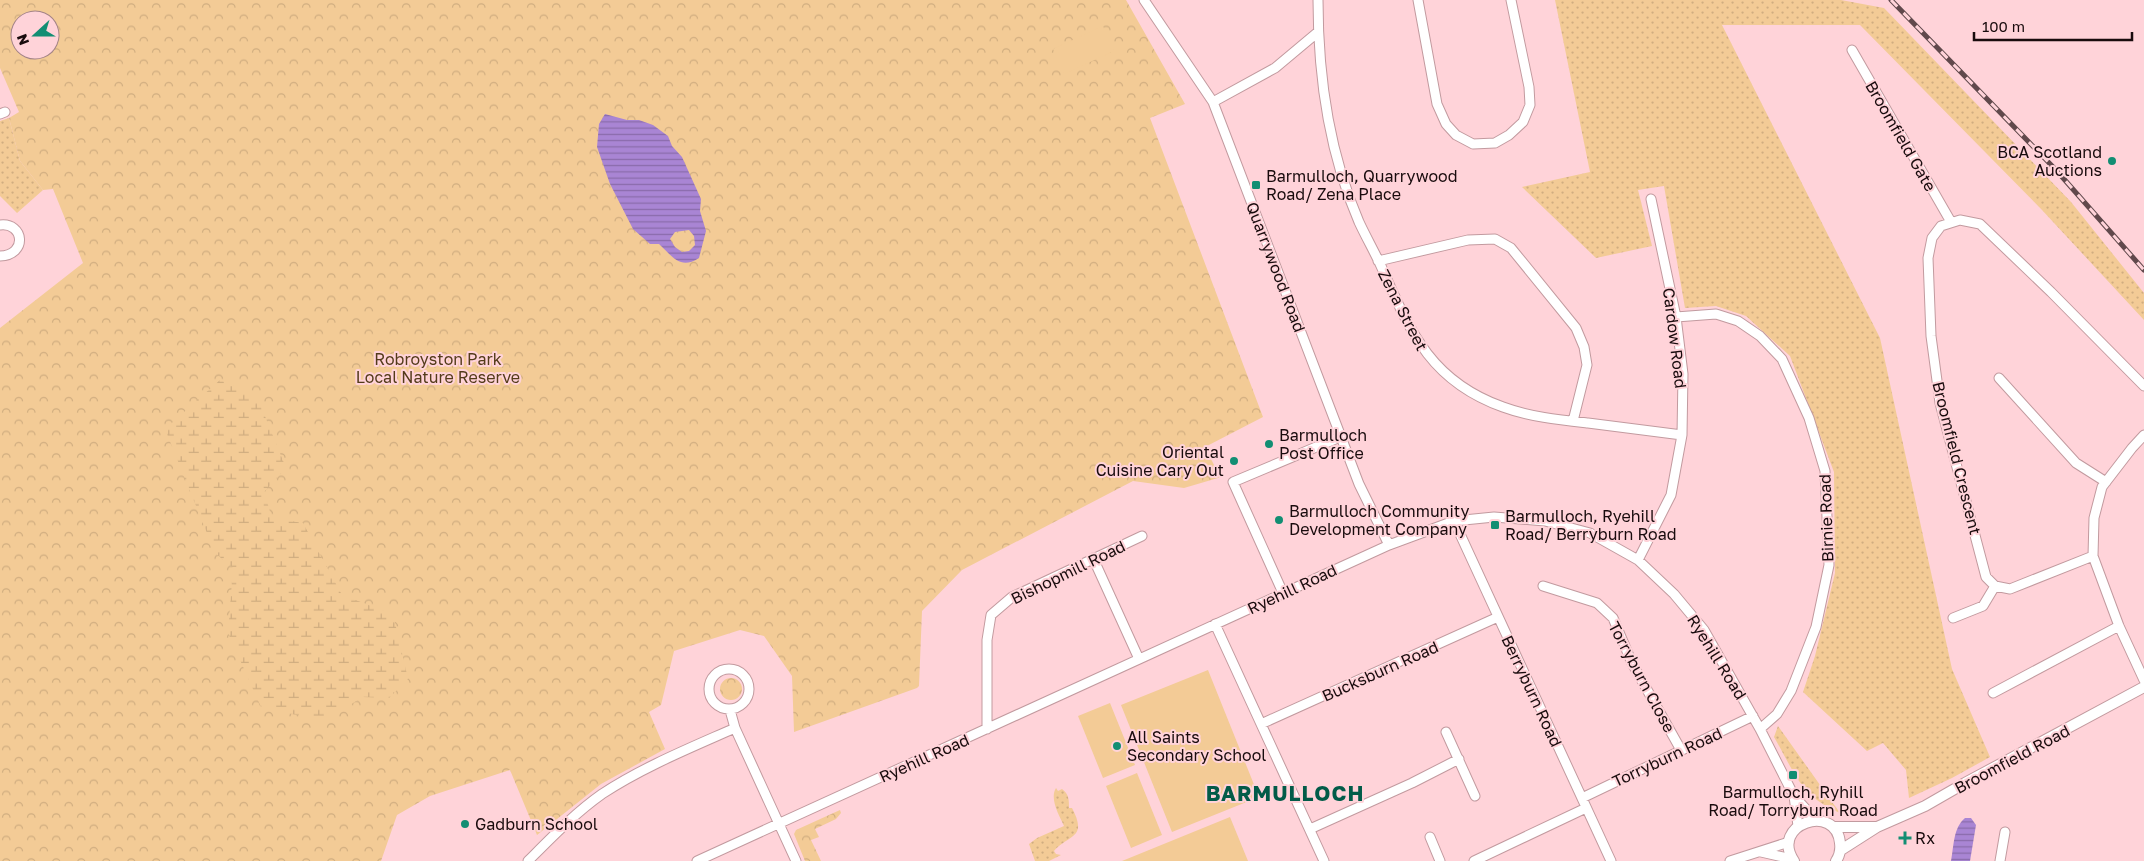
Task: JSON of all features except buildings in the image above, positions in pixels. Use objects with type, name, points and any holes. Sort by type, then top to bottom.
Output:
[{"type":"street","name":"Quarrywood Road","points":[[1144,0],[1213,102],[1340,437],[1359,484],[1389,545]]},
{"type":"street","name":"Zena Street","points":[[1318,0],[1318,32],[1325,102],[1334,150],[1359,222],[1412,331],[1426,355],[1439,369],[1456,382],[1502,407],[1573,422],[1682,435]]},
{"type":"street","points":[[1418,0],[1438,104],[1446,124],[1456,136],[1473,144],[1495,142],[1509,136],[1523,122],[1530,105],[1529,87],[1511,0]]},
{"type":"street","points":[[1213,102],[1275,68],[1318,32]]},
{"type":"street","name":"Broomfield Gate","points":[[1852,50],[1951,222]]},
{"type":"street","name":"Cardow Road","points":[[1638,560],[1671,495],[1682,435],[1682,374],[1676,317],[1650,199]]},
{"type":"street","points":[[1951,222],[1960,220],[1980,224],[2052,292],[2144,386]]},
{"type":"street","name":"Broomfield Crescent","points":[[1951,222],[1941,226],[1932,238],[1928,258],[1931,336],[1940,403],[1986,577],[1996,586]]},
{"type":"street","points":[[0,225],[8,225],[16,230],[20,244],[15,252],[8,256],[0,256]]},
{"type":"street","points":[[1378,261],[1468,240],[1495,239],[1511,248],[1576,328],[1584,347],[1587,365],[1573,422]]},
{"type":"street","name":"Birnie Road","points":[[1676,317],[1716,314],[1738,321],[1760,336],[1782,359],[1809,418],[1825,471],[1828,565],[1816,627],[1791,691],[1777,714],[1760,729]]},
{"type":"street","points":[[1999,378],[2076,462],[2106,482]]},
{"type":"street","points":[[2144,435],[2102,487],[2094,518],[2093,556],[2119,626],[2144,680]]},
{"type":"street","points":[[1283,593],[1233,482],[1340,437]]},
{"type":"street","name":"Ryehill Road","points":[[697,861],[1389,545],[1454,521],[1494,517],[1545,521],[1590,533],[1638,560],[1674,594],[1704,630],[1753,716],[1794,796],[1816,820]]},
{"type":"street","name":"Berryburn Road","points":[[1454,521],[1611,861]]},
{"type":"street","name":"Bishopmill Road","points":[[987,729],[987,640],[991,615],[1012,597],[1142,536]]},
{"type":"street","points":[[1953,618],[1983,606],[1996,586],[2010,589],[2093,556]]},
{"type":"street","points":[[1093,558],[1139,659]]},
{"type":"street","name":"Torryburn Close","points":[[1543,586],[1597,603],[1612,618],[1632,662],[1681,750]]},
{"type":"street","name":"Bucksburn Road","points":[[1261,724],[1498,617]]},
{"type":"street","points":[[1215,624],[1324,861]]},
{"type":"street","points":[[1993,693],[2119,626]]},
{"type":"street","points":[[729,668],[745,674],[750,690],[745,703],[730,710],[719,707],[710,696],[709,683],[719,671],[729,668]]},
{"type":"street","name":"Broomfield Road","points":[[1840,850],[1877,827],[1925,806],[2144,687]]},
{"type":"street","points":[[730,710],[735,728],[796,861]]},
{"type":"street","name":"Torryburn Road","points":[[1582,798],[1753,716]]},
{"type":"street","points":[[528,861],[555,833],[601,795],[644,769],[735,728]]},
{"type":"street","points":[[1446,732],[1475,796]]},
{"type":"street","points":[[1310,829],[1412,783],[1459,759]]},
{"type":"street","name":"Ryehill Road","points":[[1794,796],[1798,826]]},
{"type":"street","points":[[1474,861],[1586,808]]},
{"type":"street","points":[[1759,852],[1793,860],[1789,842],[1791,836],[1798,826],[1805,822],[1816,820],[1823,821],[1832,827],[1839,837],[1840,850],[1836,861]]},
{"type":"street","name":"Broomfield Road","points":[[1832,827],[1877,827]]},
{"type":"street","points":[[2000,861],[2005,832]]},
{"type":"street","points":[[1430,837],[1440,861]]},
{"type":"street","points":[[1730,861],[1789,842]]},
{"type":"green space","name":"Robroyston Park Local Nature Reserve","points":[[0,0],[1126,0],[1185,104],[1150,118],[1263,417],[1205,447],[1220,477],[1184,488],[1133,481],[962,570],[922,611],[919,686],[917,688],[794,732],[792,676],[764,636],[740,630],[674,651],[661,705],[649,712],[665,749],[601,784],[537,835],[510,770],[430,796],[397,815],[381,861],[0,861],[0,328],[83,263],[53,189],[43,190],[20,161],[9,118],[19,112],[0,68]]},
{"type":"green space","points":[[1555,0],[1841,0],[1884,8],[2071,202],[2144,293],[2144,320],[2042,210],[1860,25],[1722,25],[1880,338],[1952,669],[1990,757],[1952,778],[1909,798],[1906,770],[1883,743],[1867,751],[1803,692],[1815,656],[1835,573],[1834,472],[1790,356],[1746,316],[1716,306],[1685,308],[1664,186],[1638,190],[1652,246],[1596,258],[1522,187],[1590,172]]},
{"type":"green space","points":[[1103,26],[1114,51],[1064,74],[1053,49]]},
{"type":"green space","points":[[9,118],[20,161],[43,190],[17,213],[0,196],[0,121]]},
{"type":"green space","points":[[220,380],[256,394],[286,468],[264,492],[272,518],[303,523],[342,595],[393,614],[408,679],[389,698],[363,697],[323,721],[261,707],[228,633],[233,568],[215,553],[165,429]]},
{"type":"green space","points":[[1208,670],[1259,797],[1172,832],[1121,705]]},
{"type":"green space","points":[[731,678],[741,685],[742,689],[735,699],[731,700],[721,693],[720,689],[727,679]]},
{"type":"green space","points":[[1110,703],[1135,765],[1103,778],[1078,716]]},
{"type":"green space","points":[[1778,726],[1840,813],[1816,799],[1800,782],[1774,737]]},
{"type":"green space","points":[[1137,773],[1162,835],[1131,848],[1106,786]]},
{"type":"green space","points":[[1056,788],[1058,791],[1062,789],[1067,795],[1069,808],[1072,808],[1078,825],[1077,831],[1075,835],[1054,851],[1056,854],[1061,855],[1049,861],[1035,861],[1029,844],[1037,838],[1064,826],[1054,802]]},
{"type":"green space","points":[[840,810],[841,813],[836,819],[815,829],[819,837],[811,840],[821,861],[805,861],[794,834],[796,830]]},
{"type":"green space","points":[[1230,817],[1248,861],[1122,861]]},
{"type":"shaded area","points":[[605,114],[627,120],[639,120],[653,125],[668,136],[672,146],[682,157],[701,199],[700,211],[706,231],[699,258],[687,263],[677,260],[659,244],[650,244],[633,229],[610,184],[597,147],[599,124]],"holes":[[[689,230],[694,236],[695,245],[689,251],[682,252],[675,247],[670,239],[675,232]]]},
{"type":"shaded area","points":[[1965,818],[1971,818],[1976,825],[1970,861],[1951,861],[1956,832]]},
{"type":"railway","points":[[1891,0],[2056,170],[2144,270]]},
{"type":"place","name":"BCA Scotland Auctions","points":[[2112,161]]},
{"type":"place","name":"Barmulloch, Quarrywood Road/ Zena Place","points":[[1256,185]]},
{"type":"place","name":"Barmulloch Post Office","points":[[1269,444]]},
{"type":"place","name":"Oriental Cuisine Cary Out","points":[[1234,461]]},
{"type":"place","name":"Barmulloch Community Development Company","points":[[1279,520]]},
{"type":"place","name":"Barmulloch, Ryehill Road/ Berryburn Road","points":[[1495,525]]},
{"type":"place","name":"All Saints Secondary School","points":[[1117,746]]},
{"type":"place","name":"Barmulloch, Ryhill Road/ Torryburn Road","points":[[1793,775]]},
{"type":"place","name":"Gadburn School","points":[[465,824]]},
{"type":"place","name":"Rx","points":[[1905,838]]},
{"type":"district","name":"BARMULLOCH","points":[[1285,794]]}]
